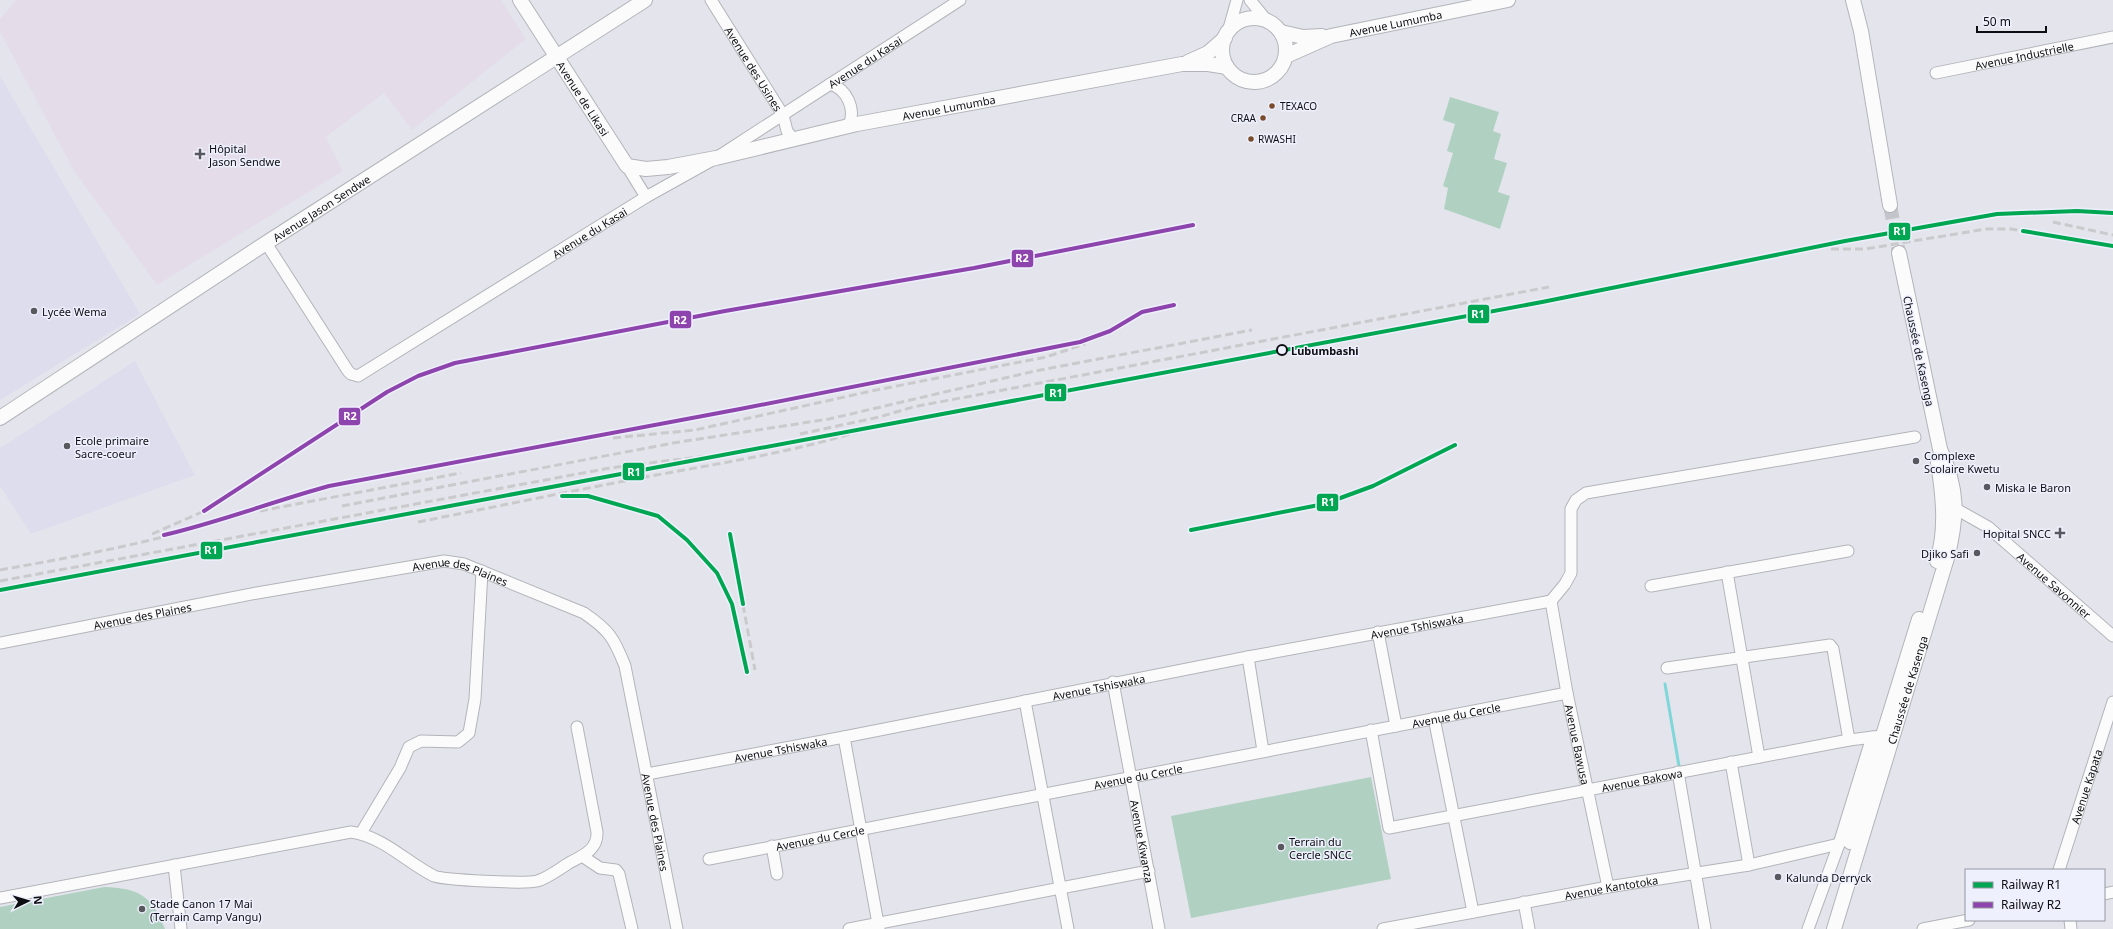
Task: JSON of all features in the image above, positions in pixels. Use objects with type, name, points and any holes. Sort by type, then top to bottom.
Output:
[{"type":"main road","name":"Avenue de Likasi","points":[[520,0],[627,166]]},
{"type":"main road","name":"Avenue Jason Sendwe","points":[[0,418],[266,243],[380,171],[555,56],[645,0]]},
{"type":"main road","name":"Avenue Lumumba","points":[[1286,56],[1331,36],[1508,0]]},
{"type":"main road","points":[[1853,0],[1861,31],[1890,205]]},
{"type":"main road","points":[[1861,31],[1865,0]]},
{"type":"main road","points":[[1182,64],[1208,53],[1243,20],[1255,18],[1267,21],[1281,32],[1303,37],[1331,36]]},
{"type":"main road","points":[[1226,35],[1222,50],[1227,67],[1234,75],[1245,81],[1264,81],[1279,71],[1286,56],[1286,44],[1281,32]]},
{"type":"main road","points":[[1182,64],[1208,64],[1227,67]]},
{"type":"main road","name":"Avenue Lumumba","points":[[627,166],[656,168],[716,158],[849,126],[1182,64]]},
{"type":"main road","name":"Chaussée de Kasenga","points":[[1825,929],[1883,735],[1939,556],[1950,508],[1951,482],[1940,449],[1899,253]]},
{"type":"main road","name":"Chaussée de Kasenga","points":[[1834,929],[1883,735]]},
{"type":"street","name":"Avenue des Usines","points":[[711,0],[783,115],[787,131],[793,139]]},
{"type":"street","name":"Avenue du Kasai","points":[[266,243],[348,371],[351,374],[358,376],[646,197],[716,158],[960,0]]},
{"type":"street","points":[[1226,35],[1237,0]]},
{"type":"street","points":[[1250,0],[1267,21]]},
{"type":"street","name":"Avenue Industrielle","points":[[1936,72],[2113,38]]},
{"type":"street","points":[[830,84],[842,90],[850,104],[852,118],[849,126]]},
{"type":"street","name":"Avenue de Likasi","points":[[627,166],[646,197]]},
{"type":"street","points":[[1551,601],[1571,574],[1571,509],[1576,500],[1586,493],[1915,436]]},
{"type":"street","name":"Avenue Savonnier","points":[[1950,508],[1988,527],[2113,636]]},
{"type":"street","points":[[1651,586],[1848,551]]},
{"type":"street","name":"Avenue des Plaines","points":[[0,643],[436,561],[464,564],[584,613],[608,632],[614,640],[625,666],[677,929]]},
{"type":"street","points":[[360,833],[400,768],[409,747],[421,741],[458,742],[469,733],[475,699],[482,571]]},
{"type":"street","points":[[1727,572],[1759,757]]},
{"type":"street","name":"Avenue Tshiswaka","points":[[647,774],[844,737],[1113,682],[1551,601]]},
{"type":"street","name":"Avenue Bawusa","points":[[1551,601],[1567,693],[1608,887]]},
{"type":"street","points":[[1378,632],[1396,726]]},
{"type":"street","points":[[1667,668],[1742,656],[1826,645],[1832,646],[1849,740]]},
{"type":"street","points":[[1248,657],[1264,751]]},
{"type":"street","name":"Avenue Kiwanza","points":[[1113,682],[1159,929]]},
{"type":"street","name":"Avenue du Cercle","points":[[709,859],[861,828],[1567,693]]},
{"type":"street","points":[[1025,701],[1068,929]]},
{"type":"street","name":"Avenue Kapata","points":[[2059,869],[2113,702]]},
{"type":"street","points":[[1434,718],[1473,912]]},
{"type":"street","points":[[0,898],[352,832],[360,833],[389,846],[433,875],[448,879],[536,881],[594,848],[598,837],[577,727]]},
{"type":"street","name":"Avenue Bakowa","points":[[1371,730],[1389,828],[1587,789],[1883,735]]},
{"type":"street","points":[[1808,929],[1883,735]]},
{"type":"street","points":[[844,737],[879,926]]},
{"type":"street","points":[[1731,762],[1749,865]]},
{"type":"street","points":[[1678,772],[1706,929]]},
{"type":"street","name":"Avenue Kantotoka","points":[[1383,929],[1608,887],[1749,865],[1840,844]]},
{"type":"street","points":[[772,846],[777,874]]},
{"type":"street","points":[[582,856],[600,868],[616,870],[619,874],[632,929]]},
{"type":"street","points":[[174,865],[181,929]]},
{"type":"street","points":[[849,929],[879,926],[1149,871]]},
{"type":"street","points":[[1524,902],[1529,929]]},
{"type":"street","points":[[1923,929],[1965,921]]},
{"type":"shaded area","name":"Hôpital Jason Sendwe","points":[[16,0],[501,0],[526,39],[412,130],[384,93],[326,137],[343,171],[157,285],[74,171],[0,32],[0,19]]},
{"type":"shaded area","points":[[0,76],[140,314],[0,400]]},
{"type":"shaded area","points":[[135,361],[195,475],[31,534],[0,486],[0,448]]},
{"type":"green space","points":[[1450,97],[1499,112],[1493,131],[1501,134],[1494,159],[1507,163],[1498,192],[1510,196],[1500,229],[1444,209],[1448,188],[1443,186],[1453,153],[1447,151],[1455,124],[1443,120]]},
{"type":"green space","name":"Terrain du Cercle SNCC","points":[[1371,777],[1391,879],[1191,918],[1171,816]]},
{"type":"green space","points":[[104,887],[126,889],[143,896],[155,909],[165,929],[0,929],[0,907]]},
{"type":"waterway","points":[[1665,684],[1679,766]]},
{"type":"tunnel","points":[[1890,205],[1899,253]]},
{"type":"railway","points":[[2053,222],[2113,235]]},
{"type":"railway","points":[[152,534],[202,512],[387,392],[418,376],[455,363],[725,311],[974,268],[1193,225]]},
{"type":"railway","points":[[1831,249],[1865,249],[1986,229],[2011,229],[2113,246]]},
{"type":"railway","points":[[800,434],[879,417],[913,407],[1549,287]]},
{"type":"railway","points":[[0,570],[152,540],[329,486],[740,409],[1080,342],[1110,331],[1142,312],[1174,305]]},
{"type":"railway","points":[[342,506],[673,443],[829,419],[1035,371],[1252,330]]},
{"type":"railway","points":[[613,438],[695,430],[876,390],[1046,357],[1085,344]]},
{"type":"railway","points":[[418,522],[794,449],[872,427]]},
{"type":"railway","points":[[1191,530],[1324,504],[1373,486],[1455,445]]},
{"type":"railway","points":[[0,581],[610,468],[738,452]]},
{"type":"railway","points":[[260,511],[461,473]]},
{"type":"railway","points":[[567,496],[588,496],[658,516],[687,540],[717,573],[732,604],[747,672]]},
{"type":"railway","points":[[730,534],[755,670]]},
{"type":"rail line","name":"R1","points":[[0,590],[1542,302],[1845,241],[1997,214],[2077,211],[2113,213]]},
{"type":"rail line","name":"R2","points":[[204,511],[387,392],[418,376],[455,363],[725,311],[974,268],[1193,225]]},
{"type":"rail line","name":"R1","points":[[2023,231],[2113,246]]},
{"type":"rail line","name":"R2","points":[[164,535],[206,524],[329,486],[740,409],[1080,342],[1110,331],[1142,312],[1174,305]]},
{"type":"rail line","name":"R1","points":[[1191,530],[1324,504],[1373,486],[1455,445]]},
{"type":"rail line","name":"R1","points":[[562,496],[588,496],[658,516],[687,540],[717,573],[732,604],[747,672]]},
{"type":"rail line","name":"R1","points":[[730,534],[743,604]]},
{"type":"place","name":"TEXACO","points":[[1272,106]]},
{"type":"place","name":"CRAA","points":[[1263,118]]},
{"type":"place","name":"RWASHI","points":[[1251,139]]},
{"type":"place","name":"Hôpital Jason Sendwe","points":[[200,154]]},
{"type":"place","name":"Lycée Wema","points":[[34,311]]},
{"type":"place","name":"Lubumbashi","points":[[1282,350]]},
{"type":"place","name":"Ecole primaire Sacre-coeur","points":[[67,446]]},
{"type":"place","name":"Complexe Scolaire Kwetu","points":[[1916,461]]},
{"type":"place","name":"Miska le Baron","points":[[1987,487]]},
{"type":"place","name":"Hopital SNCC","points":[[2060,533]]},
{"type":"place","name":"Djiko Safi","points":[[1977,553]]},
{"type":"place","name":"Terrain du Cercle SNCC","points":[[1281,847]]},
{"type":"place","name":"Kalunda Derryck","points":[[1778,877]]},
{"type":"place","name":"Stade Canon 17 Mai (Terrain Camp Vangu)","points":[[142,909]]}]
